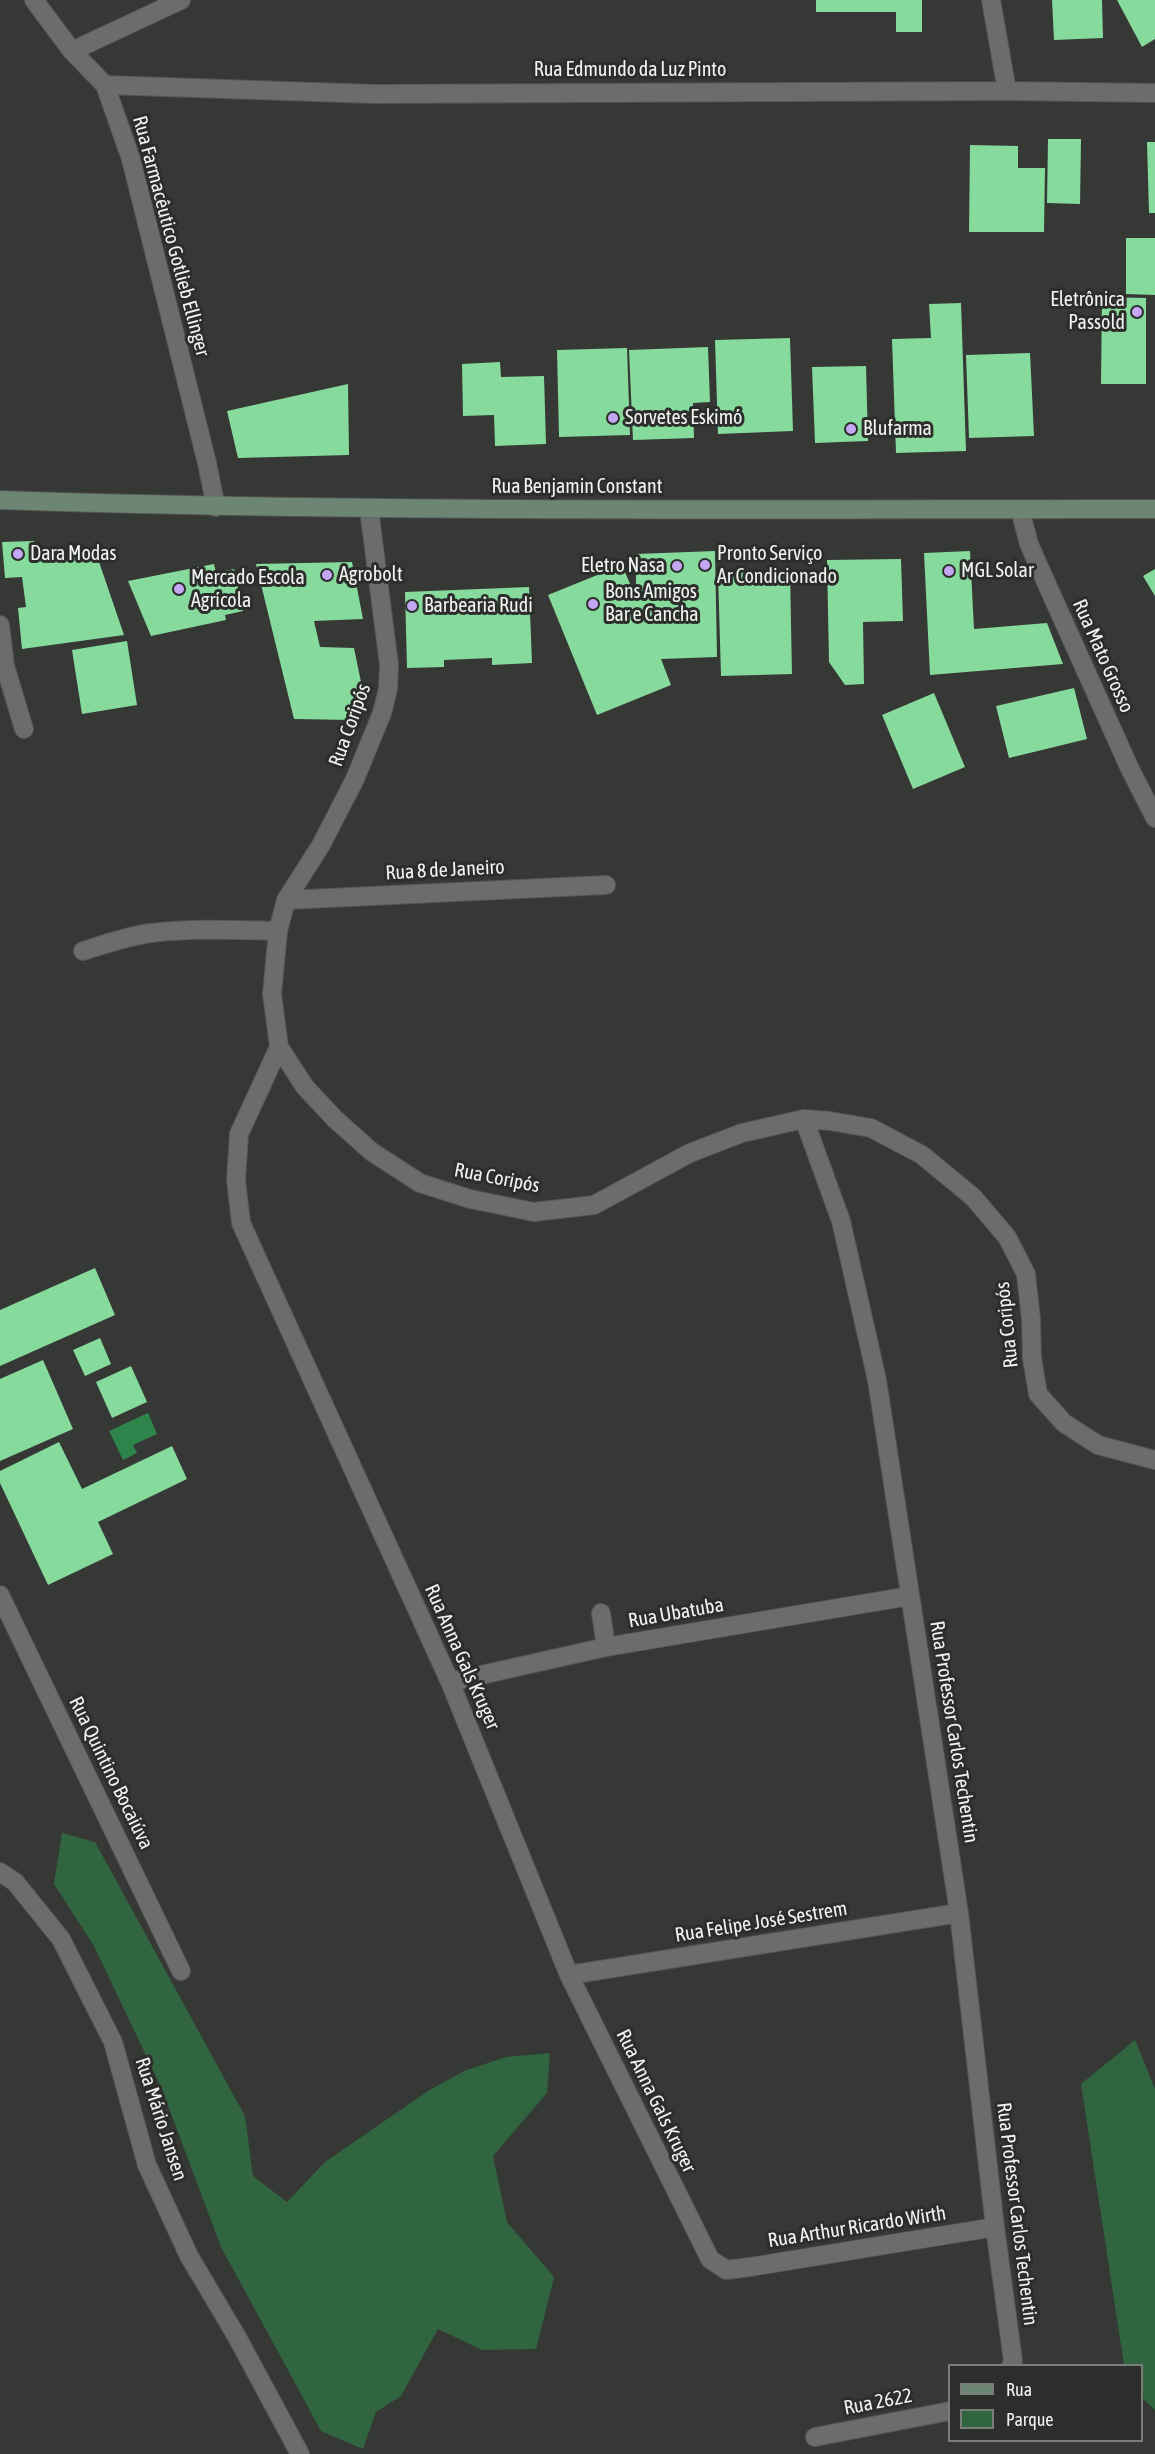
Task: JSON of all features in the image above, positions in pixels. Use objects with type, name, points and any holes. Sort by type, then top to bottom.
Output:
[{"type":"main road","name":"Rua Benjamin Constant","points":[[0,500],[369,509],[1155,509]]},
{"type":"street","name":"Rua Farmacêutico Gotlieb Ellinger","points":[[34,0],[72,51],[105,85],[131,159],[216,507]]},
{"type":"street","points":[[72,51],[181,0]]},
{"type":"street","points":[[991,0],[1007,91]]},
{"type":"street","name":"Rua Edmundo da Luz Pinto","points":[[105,85],[374,93],[1007,91],[1155,93]]},
{"type":"street","name":"Rua Coripós","points":[[369,509],[389,665],[388,689],[382,713],[355,778],[321,845],[286,900],[278,931],[272,994],[279,1047],[305,1087],[335,1119],[372,1152],[420,1183],[470,1199],[534,1212],[594,1205],[690,1153],[741,1132],[804,1119],[830,1120],[871,1128],[922,1155],[973,1197],[1007,1237],[1026,1274],[1032,1358],[1038,1394],[1064,1423],[1098,1445],[1155,1460]]},
{"type":"street","name":"Rua Mato Grosso","points":[[1020,510],[1032,552],[1130,769],[1155,818]]},
{"type":"street","points":[[0,625],[5,666],[24,729]]},
{"type":"street","name":"Rua 8 de Janeiro","points":[[286,900],[606,885]]},
{"type":"street","points":[[83,951],[152,933],[223,930],[278,931]]},
{"type":"street","name":"Rua Anna Gals Kruger","points":[[279,1047],[239,1134],[236,1180],[241,1223],[450,1682],[569,1975],[710,2259],[726,2270]]},
{"type":"street","name":"Rua Professor Carlos Techentin","points":[[804,1119],[841,1221],[877,1380],[959,1913],[1012,2363]]},
{"type":"street","name":"Rua Quintino Bocaiúva","points":[[0,1595],[181,1971]]},
{"type":"street","name":"Rua Ubatuba","points":[[450,1682],[606,1647],[910,1596]]},
{"type":"street","points":[[602,1613],[606,1647]]},
{"type":"street","name":"Rua Mário Jansen","points":[[0,1872],[15,1882],[61,1939],[113,2042],[147,2165],[175,2226],[189,2256],[237,2337],[300,2454]]},
{"type":"street","name":"Rua Felipe José Sestrem","points":[[569,1975],[959,1913]]},
{"type":"street","name":"Rua Arthur Ricardo Wirth","points":[[726,2270],[995,2228]]},
{"type":"street","name":"Rua 2622","points":[[815,2437],[948,2411]]},
{"type":"green space","points":[[62,1833],[95,1842],[245,2116],[253,2176],[287,2202],[325,2162],[428,2091],[464,2071],[506,2057],[550,2053],[547,2093],[493,2156],[507,2222],[554,2277],[536,2349],[482,2350],[438,2329],[401,2396],[376,2412],[363,2449],[321,2431],[221,2247],[161,2087],[94,1946],[54,1884]]},
{"type":"green space","points":[[1135,2040],[1155,2089],[1155,2410],[1143,2399],[1143,2364],[1124,2364],[1081,2084]]},
{"type":"shaded area","points":[[148,1413],[157,1434],[133,1445],[137,1453],[123,1460],[109,1431]]},
{"type":"building","points":[[816,0],[922,0],[922,32],[896,32],[896,12],[816,12]]},
{"type":"building","points":[[1052,0],[1102,0],[1103,38],[1054,40]]},
{"type":"building","points":[[1117,0],[1155,0],[1155,39],[1142,47]]},
{"type":"building","points":[[1048,139],[1081,139],[1080,204],[1047,203]]},
{"type":"building","points":[[1147,142],[1155,142],[1155,213],[1149,213]]},
{"type":"building","points":[[970,145],[1018,146],[1018,168],[1045,168],[1044,232],[969,232]]},
{"type":"building","points":[[1126,238],[1155,238],[1155,295],[1126,294]]},
{"type":"building","points":[[1102,297],[1146,298],[1146,384],[1101,384]]},
{"type":"building","points":[[961,303],[966,451],[896,453],[892,339],[931,338],[929,304]]},
{"type":"building","points":[[790,338],[793,431],[718,434],[715,340]]},
{"type":"building","points":[[708,347],[710,402],[693,403],[694,438],[633,440],[629,350]]},
{"type":"building","points":[[627,348],[630,435],[559,437],[557,350]]},
{"type":"building","points":[[1030,353],[1034,436],[969,438],[966,355]]},
{"type":"building","points":[[500,362],[501,377],[544,376],[546,444],[495,446],[494,415],[463,416],[462,364]]},
{"type":"building","points":[[866,366],[868,441],[815,443],[812,367]]},
{"type":"building","points":[[348,384],[349,455],[238,458],[227,411]]},
{"type":"building","points":[[34,541],[36,560],[97,556],[124,635],[22,649],[18,608],[26,607],[22,577],[5,578],[2,542]]},
{"type":"building","points":[[715,551],[717,657],[661,659],[671,685],[597,715],[548,595],[622,565],[636,598],[636,554]]},
{"type":"building","points":[[970,551],[974,629],[1047,623],[1063,664],[930,675],[924,553]]},
{"type":"building","points":[[901,559],[903,621],[863,622],[864,684],[845,685],[829,662],[827,560]]},
{"type":"building","points":[[352,562],[363,619],[314,621],[320,647],[354,648],[361,682],[353,720],[294,719],[256,564]]},
{"type":"building","points":[[214,564],[216,573],[234,569],[243,611],[225,615],[226,620],[151,636],[128,581]]},
{"type":"building","points":[[1155,569],[1155,596],[1143,576]]},
{"type":"building","points":[[790,571],[792,674],[721,676],[718,573]]},
{"type":"building","points":[[529,587],[532,663],[492,665],[492,658],[444,660],[444,667],[407,668],[405,592]]},
{"type":"building","points":[[127,641],[137,705],[82,714],[72,650]]},
{"type":"building","points":[[1074,688],[1087,739],[1009,758],[996,706]]},
{"type":"building","points":[[934,693],[965,767],[913,789],[882,715]]},
{"type":"building","points":[[95,1268],[115,1315],[0,1366],[0,1310]]},
{"type":"building","points":[[100,1338],[111,1364],[85,1376],[73,1350]]},
{"type":"building","points":[[43,1360],[73,1429],[0,1461],[0,1379]]},
{"type":"building","points":[[131,1366],[147,1402],[112,1418],[96,1382]]},
{"type":"building","points":[[59,1442],[82,1489],[172,1446],[187,1479],[98,1522],[113,1554],[48,1585],[0,1483],[0,1471]]},
{"type":"place","name":"Eletrônica Passold","points":[[1137,312]]},
{"type":"place","name":"Sorvetes Eskimó","points":[[613,418]]},
{"type":"place","name":"Blufarma","points":[[851,429]]},
{"type":"place","name":"Dara Modas","points":[[18,554]]},
{"type":"place","name":"Pronto Serviço Ar Condicionado","points":[[705,565]]},
{"type":"place","name":"Eletro Nasa","points":[[677,566]]},
{"type":"place","name":"MGL Solar","points":[[949,571]]},
{"type":"place","name":"Agrobolt","points":[[327,575]]},
{"type":"place","name":"Mercado Escola Agrícola","points":[[179,589]]},
{"type":"place","name":"Bons Amigos Bar e Cancha","points":[[593,604]]},
{"type":"place","name":"Barbearia Rudi","points":[[412,606]]}]
